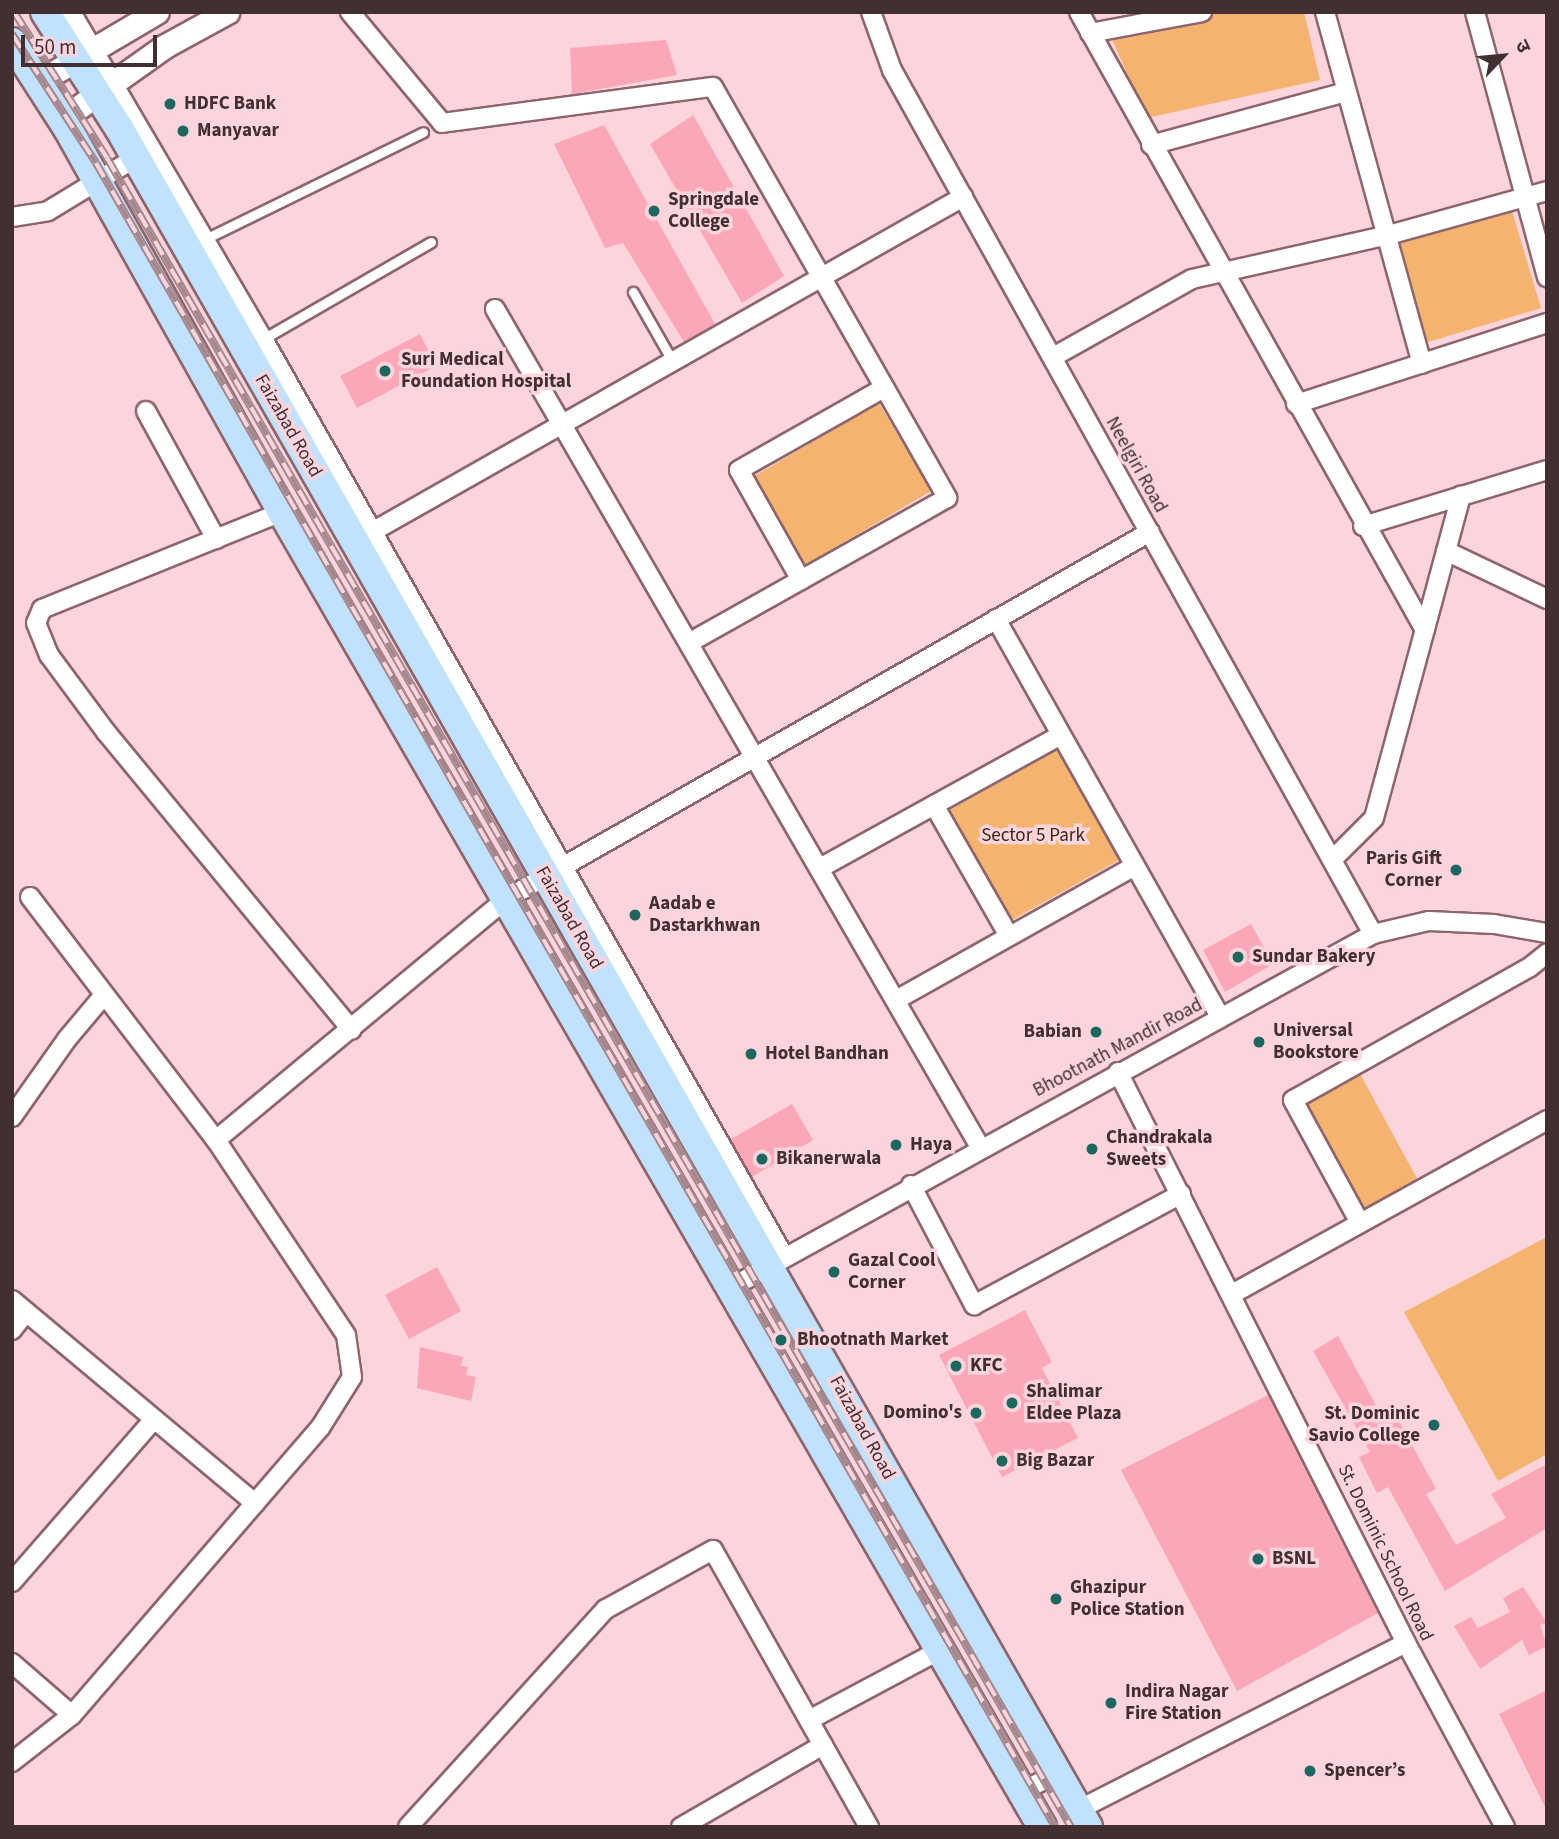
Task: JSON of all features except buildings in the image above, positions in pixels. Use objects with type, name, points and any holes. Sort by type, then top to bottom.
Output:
[{"type":"main road","name":"Faizabad Road","points":[[45,12],[85,53],[107,89],[135,158],[363,536],[776,1260],[1083,1818]]},
{"type":"main road","points":[[12,42],[62,119],[282,512],[1042,1827]]},
{"type":"street","points":[[71,12],[85,53]]},
{"type":"street","points":[[38,82],[157,12]]},
{"type":"street","points":[[62,119],[165,46],[227,12]]},
{"type":"street","points":[[350,12],[442,123],[713,87],[947,498],[690,642]]},
{"type":"street","name":"Neelgiri Road","points":[[871,12],[892,70],[1373,934]]},
{"type":"street","points":[[1079,12],[1363,526],[1425,630]]},
{"type":"street","points":[[1090,33],[1202,12]]},
{"type":"street","points":[[1325,12],[1422,364]]},
{"type":"street","points":[[1475,12],[1547,277]]},
{"type":"street","points":[[107,89],[263,339],[363,536],[963,197]]},
{"type":"street","points":[[1152,145],[1346,92]]},
{"type":"street","points":[[12,217],[48,211],[135,158]]},
{"type":"street","points":[[1053,357],[1192,279],[1385,236],[1547,191]]},
{"type":"street","points":[[495,309],[564,423],[980,1147]]},
{"type":"street","points":[[1296,404],[1547,323]]},
{"type":"street","points":[[801,580],[739,470],[884,388]]},
{"type":"street","points":[[146,411],[216,539]]},
{"type":"street","points":[[1363,526],[1547,470]]},
{"type":"street","points":[[1332,860],[1374,818],[1461,496]]},
{"type":"street","points":[[282,512],[42,609],[36,623],[49,655],[106,732],[352,1030]]},
{"type":"street","points":[[216,1140],[352,1030],[506,899],[1150,532]]},
{"type":"street","points":[[1446,551],[1547,599]]},
{"type":"street","points":[[996,619],[1220,1017]]},
{"type":"street","points":[[820,869],[1061,735]]},
{"type":"street","points":[[934,805],[1009,936]]},
{"type":"street","points":[[895,1000],[1135,866]]},
{"type":"street","points":[[12,1762],[72,1715],[320,1428],[352,1377],[346,1335],[216,1140],[30,897]]},
{"type":"street","name":"Bhootnath Mandir Road","points":[[730,1287],[980,1147],[1373,934],[1429,921],[1494,924],[1547,933]]},
{"type":"street","points":[[1360,1223],[1293,1100],[1530,967],[1547,953]]},
{"type":"street","points":[[12,1117],[67,1039],[104,995]]},
{"type":"street","name":"St. Dominic School Road","points":[[1118,1072],[1406,1643],[1505,1827]]},
{"type":"street","points":[[1232,1294],[1547,1120]]},
{"type":"street","points":[[911,1185],[974,1305],[1181,1194]]},
{"type":"street","points":[[12,1330],[19,1306],[255,1503]]},
{"type":"street","points":[[12,1582],[154,1419]]},
{"type":"street","points":[[408,1827],[606,1609],[713,1550],[869,1827]]},
{"type":"street","points":[[1083,1818],[1406,1643]]},
{"type":"street","points":[[809,1720],[940,1650]]},
{"type":"street","points":[[12,1663],[72,1715]]},
{"type":"street","points":[[681,1827],[823,1745]]},
{"type":"street","points":[[1022,1791],[1057,1773]]},
{"type":"lane","points":[[203,240],[423,132]]},
{"type":"lane","points":[[263,339],[431,242]]},
{"type":"lane","points":[[633,292],[673,362]]},
{"type":"green space","points":[[1180,12],[1304,12],[1320,80],[1147,118],[1105,24]]},
{"type":"green space","points":[[1509,201],[1541,308],[1425,343],[1393,236]]},
{"type":"green space","points":[[879,403],[931,491],[805,565],[753,477]]},
{"type":"green space","name":"Sector 5 Park","points":[[1057,750],[1119,860],[1010,921],[948,811]]},
{"type":"green space","points":[[1358,1070],[1420,1184],[1361,1213],[1299,1102]]},
{"type":"green space","points":[[1547,1237],[1547,1454],[1498,1481],[1404,1312]]},
{"type":"railway","points":[[14,12],[107,158],[1071,1827]]},
{"type":"railway","points":[[12,34],[96,163],[1055,1827]]},
{"type":"place","name":"HDFC Bank","points":[[170,104]]},
{"type":"place","name":"Manyavar","points":[[183,131]]},
{"type":"place","name":"Springdale College","points":[[654,211]]},
{"type":"place","name":"Suri Medical Foundation Hospital","points":[[385,371]]},
{"type":"place","name":"Paris Gift Corner","points":[[1456,870]]},
{"type":"place","name":"Aadab e Dastarkhwan","points":[[635,915]]},
{"type":"place","name":"Sundar Bakery","points":[[1238,957]]},
{"type":"place","name":"Babian","points":[[1096,1032]]},
{"type":"place","name":"Universal Bookstore","points":[[1259,1042]]},
{"type":"place","name":"Hotel Bandhan","points":[[751,1054]]},
{"type":"place","name":"Haya","points":[[896,1145]]},
{"type":"place","name":"Chandrakala Sweets","points":[[1092,1149]]},
{"type":"place","name":"Bikanerwala","points":[[762,1159]]},
{"type":"place","name":"Gazal Cool Corner","points":[[834,1272]]},
{"type":"place","name":"Bhootnath Market","points":[[781,1340]]},
{"type":"place","name":"KFC","points":[[956,1366]]},
{"type":"place","name":"Shalimar Eldee Plaza","points":[[1012,1403]]},
{"type":"place","name":"Domino's","points":[[976,1413]]},
{"type":"place","name":"St. Dominic Savio College","points":[[1434,1425]]},
{"type":"place","name":"Big Bazar","points":[[1002,1461]]},
{"type":"place","name":"BSNL","points":[[1258,1559]]},
{"type":"place","name":"Ghazipur Police Station","points":[[1056,1599]]},
{"type":"place","name":"Indira Nagar Fire Station","points":[[1111,1703]]},
{"type":"place","name":"Spencer’s","points":[[1310,1771]]}]
